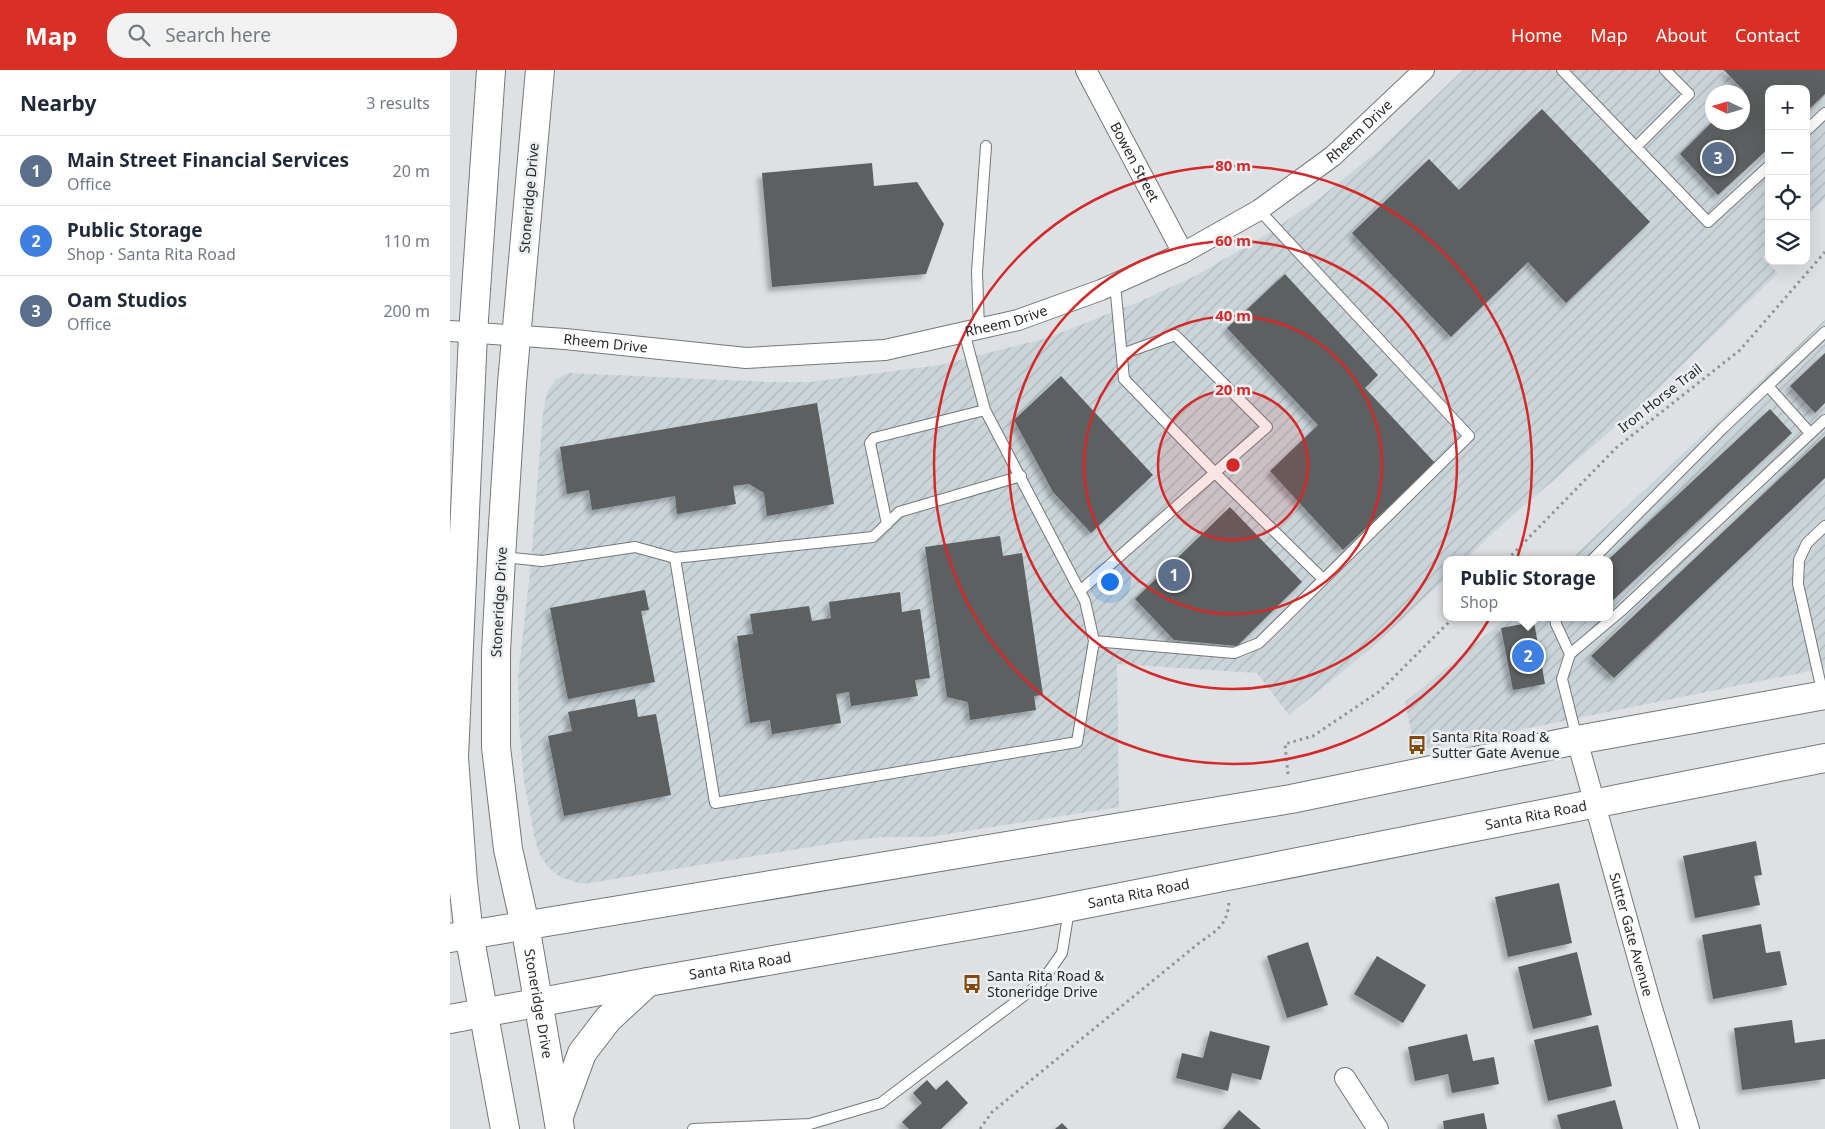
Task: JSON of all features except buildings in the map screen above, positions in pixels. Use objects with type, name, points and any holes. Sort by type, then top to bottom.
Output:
[{"type":"main road","points":[[491,70],[462,333],[454,757],[463,883],[460,936],[485,1013],[505,1129]]},
{"type":"main road","name":"Stoneridge Drive","points":[[540,70],[512,383],[496,652],[496,747],[508,849],[525,925],[559,1123]]},
{"type":"main road","points":[[460,936],[1291,799],[1577,740],[1824,695]]},
{"type":"main road","name":"Santa Rita Road","points":[[450,1019],[1070,907],[1825,758]]},
{"type":"main road","points":[[559,1123],[582,1053],[608,1019],[648,982]]},
{"type":"street","name":"Bowen Street","points":[[1086,70],[1184,252]]},
{"type":"street","name":"Rheem Drive","points":[[462,333],[565,339],[746,358],[885,350],[1018,320],[1115,284],[1184,252],[1259,210],[1333,156],[1424,70]]},
{"type":"street","name":"Sutter Gate Avenue","points":[[1577,740],[1651,1005],[1689,1129]]},
{"type":"street","points":[[1345,1078],[1378,1129]]},
{"type":"lane","points":[[1636,147],[1689,94],[1665,70]]},
{"type":"lane","points":[[1564,71],[1708,222],[1765,170]]},
{"type":"lane","points":[[1807,130],[1825,114]]},
{"type":"lane","points":[[675,558],[715,802],[1077,742],[1094,641],[1085,601],[985,410],[971,331],[986,146]]},
{"type":"lane","points":[[1094,641],[1234,652],[1259,643],[1469,436],[1259,210]]},
{"type":"lane","points":[[1115,284],[1124,379],[1215,473],[1324,579]]},
{"type":"lane","points":[[1596,556],[1723,428],[1825,332]]},
{"type":"lane","points":[[1080,591],[1267,427],[1175,335],[1122,354]]},
{"type":"lane","points":[[1768,386],[1810,433]]},
{"type":"lane","points":[[886,524],[870,443],[874,438],[985,410]]},
{"type":"lane","points":[[1613,618],[1825,420]]},
{"type":"lane","points":[[501,557],[542,561],[635,547],[675,558],[873,536],[900,512],[1021,476]]},
{"type":"lane","points":[[1824,695],[1798,584],[1799,560],[1807,543],[1825,526]]},
{"type":"lane","points":[[1556,621],[1570,654]]},
{"type":"lane","points":[[1577,740],[1562,679],[1570,654],[1609,621]]},
{"type":"lane","points":[[693,1129],[810,1124],[881,1103],[1041,984],[1062,953],[1070,907]]},
{"type":"path","name":"Iron Horse Trail","points":[[1511,556],[1616,448],[1740,350],[1825,252]]},
{"type":"path","points":[[1291,799],[1285,744],[1312,736],[1380,691],[1450,621]]},
{"type":"path","points":[[980,1129],[992,1112],[1199,943],[1219,929],[1228,915],[1231,875]]},
{"type":"shaded area","points":[[1463,70],[1825,70],[1825,199],[1810,212],[1810,85],[1765,85],[1765,254],[1762,257],[1765,260],[1765,265],[1770,265],[1778,273],[1646,400],[1496,530],[1469,556],[1443,556],[1443,581],[1369,650],[1289,715],[1257,673],[1117,664],[1119,807],[929,837],[883,837],[847,841],[590,883],[578,883],[560,877],[548,867],[540,855],[535,840],[524,781],[519,724],[518,677],[530,573],[543,413],[547,392],[556,379],[569,373],[767,382],[810,382],[940,365],[1047,338],[1141,301],[1197,275],[1269,233],[1321,197],[1378,151]]},
{"type":"shaded area","points":[[1825,320],[1825,668],[1415,751],[1405,702],[1503,621],[1613,621],[1613,556],[1574,556]]},
{"type":"place","name":"Oam Studios","points":[[1718,158]]},
{"type":"place","name":"Main Street Financial Services","points":[[1174,575]]},
{"type":"place","name":"Public Storage","points":[[1528,656]]},
{"type":"place","name":"Santa Rita Road & Sutter Gate Avenue","points":[[1417,745]]},
{"type":"place","name":"Santa Rita Road & Stoneridge Drive","points":[[972,984]]}]
